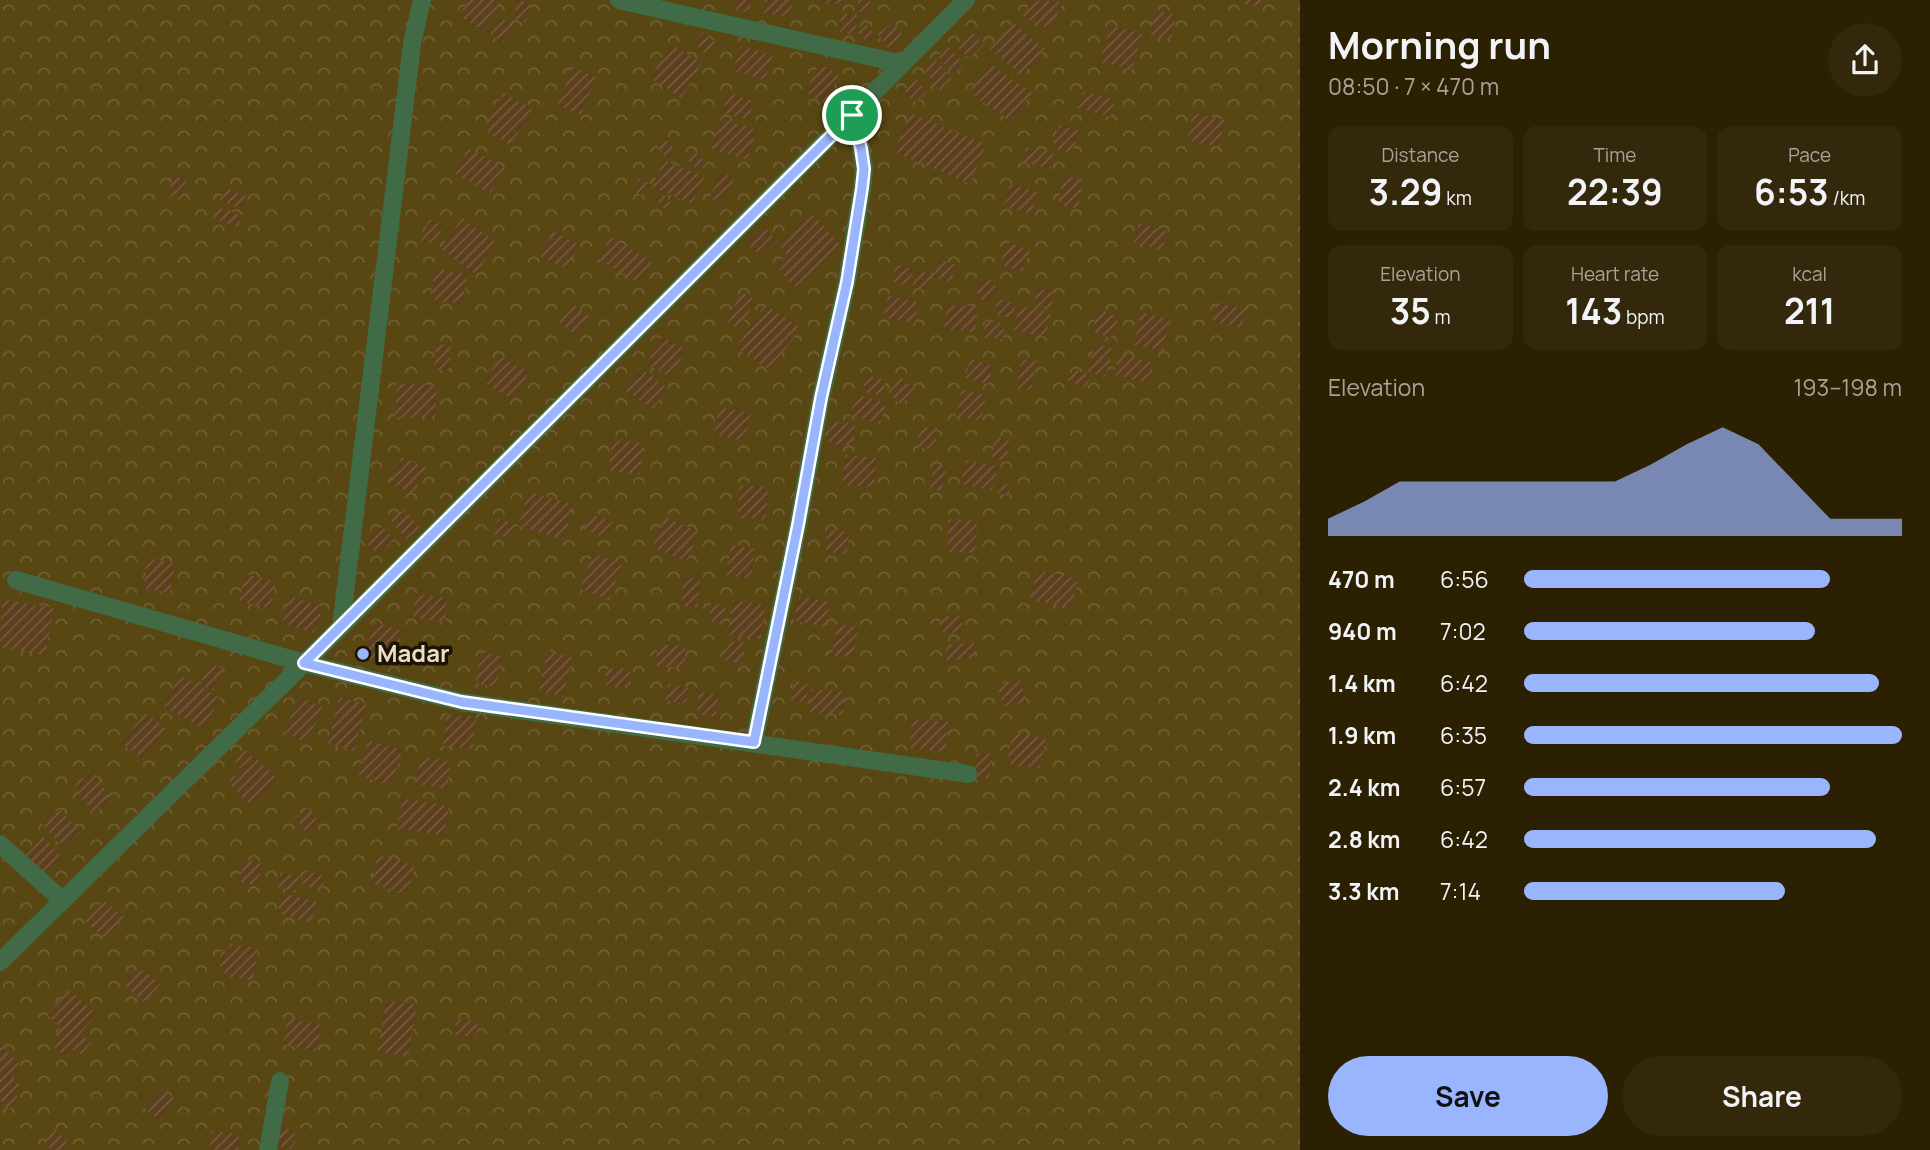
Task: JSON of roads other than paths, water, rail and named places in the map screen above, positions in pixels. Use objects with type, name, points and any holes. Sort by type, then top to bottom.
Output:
[{"type":"street","points":[[341,627],[412,44],[422,0]]},
{"type":"street","points":[[619,0],[903,64]]},
{"type":"street","points":[[0,962],[341,627],[966,0]]},
{"type":"street","points":[[754,742],[796,539],[821,398],[847,282],[862,188],[864,169],[852,115]]},
{"type":"street","points":[[16,580],[304,663],[462,702],[968,774]]},
{"type":"street","points":[[0,844],[63,901]]},
{"type":"street","points":[[268,1150],[280,1081]]},
{"type":"place","name":"Madar","points":[[363,654]]}]
